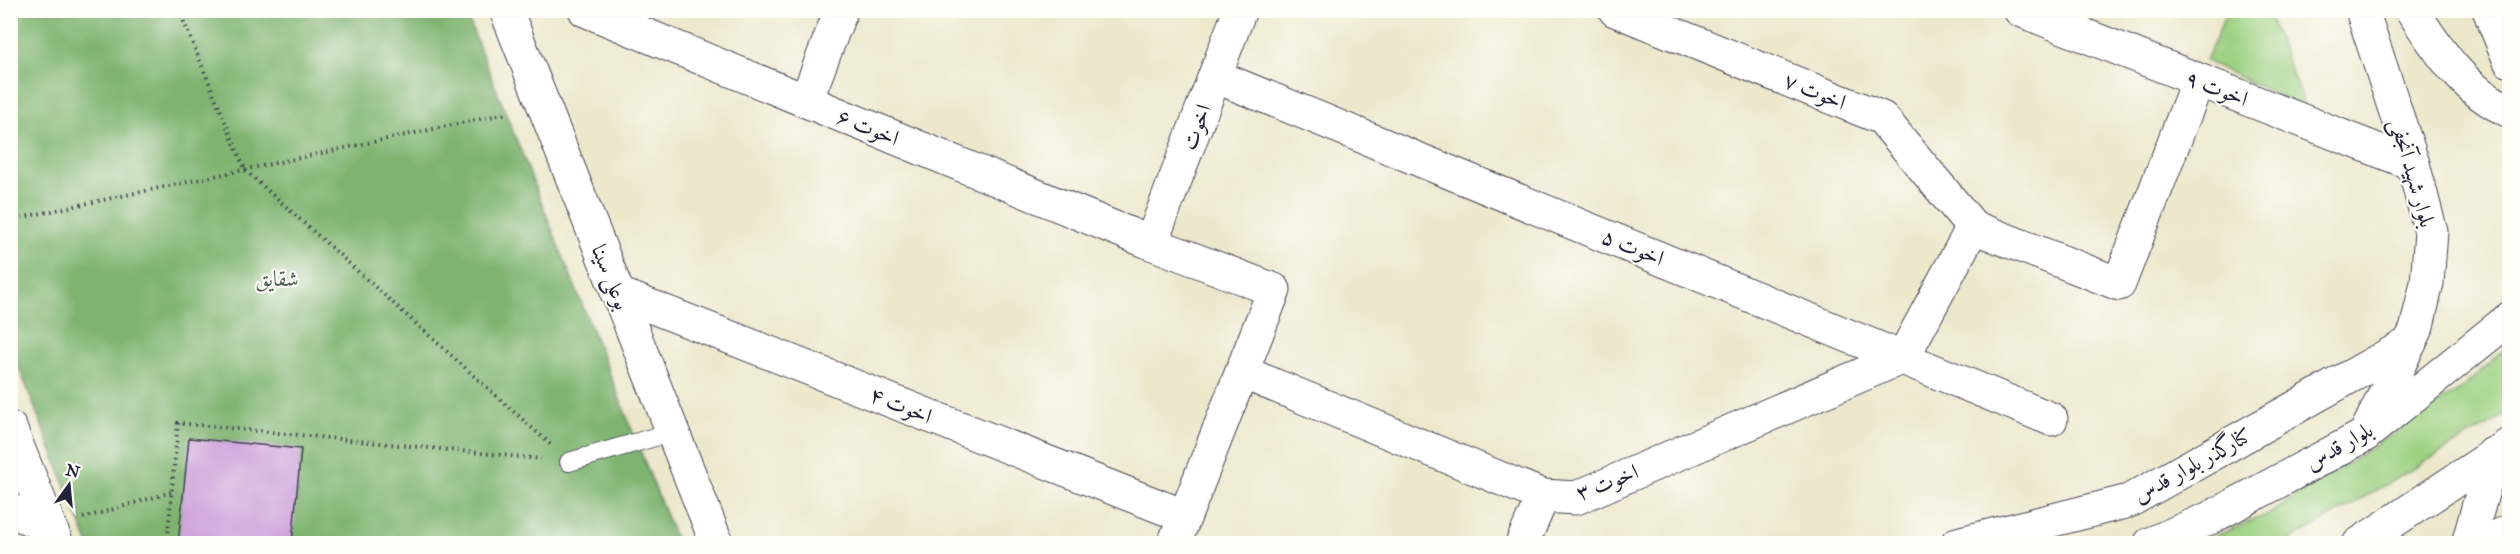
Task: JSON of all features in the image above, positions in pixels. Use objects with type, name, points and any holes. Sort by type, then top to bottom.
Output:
[{"type":"street","name":"بوعلی سینا","points":[[506,10],[717,543]]},
{"type":"street","name":"اخوت ۶","points":[[585,10],[1151,243],[1274,290],[1242,372]]},
{"type":"street","points":[[806,101],[841,10]]},
{"type":"street","name":"اخوت","points":[[1151,243],[1240,10]]},
{"type":"street","name":"اخوت ۷","points":[[1616,10],[1882,118],[1973,227]]},
{"type":"street","name":"اخوت ۹","points":[[2020,10],[2413,164]]},
{"type":"street","name":"بلوار شهید آنجفی","points":[[2362,10],[2413,164],[2431,232],[2427,282],[2416,330],[2365,435]]},
{"type":"street","points":[[2412,10],[2455,70],[2490,103],[2510,111]]},
{"type":"street","points":[[2489,10],[2510,62]]},
{"type":"street","name":"اخوت ۵","points":[[1215,76],[2051,419]]},
{"type":"street","points":[[1903,357],[1973,227],[2119,284],[2198,80]]},
{"type":"street","name":"اخوت ۴","points":[[617,293],[1179,530]]},
{"type":"street","name":"بلوار قدس","points":[[2150,543],[2210,518],[2365,435],[2510,318]]},
{"type":"street","name":"کنارگذر بلوار قدس","points":[[1957,543],[2129,501],[2410,343]]},
{"type":"street","name":"اخوت ۳","points":[[1242,372],[1543,496],[1576,498],[1903,357]]},
{"type":"street","points":[[1179,530],[1242,372]]},
{"type":"street","points":[[10,428],[53,536]]},
{"type":"street","points":[[2359,543],[2504,458]]},
{"type":"street","points":[[2468,543],[2504,458]]},
{"type":"street","points":[[1522,543],[1543,496]]},
{"type":"street","points":[[10,510],[53,536]]},
{"type":"street","points":[[2480,543],[2510,531]]},
{"type":"lane","points":[[569,462],[672,432]]},
{"type":"path","points":[[179,10],[245,170],[569,462]]},
{"type":"path","points":[[10,220],[544,106]]},
{"type":"path","points":[[167,543],[178,423],[569,462]]},
{"type":"path","points":[[53,536],[172,492]]},
{"type":"green space","name":"شقایق","points":[[11,11],[465,11],[677,543],[88,543],[11,347]]},
{"type":"green space","points":[[2227,11],[2267,11],[2306,109],[2206,61]]},
{"type":"green space","points":[[2509,345],[2509,410],[2499,419],[2285,543],[2196,544],[2271,513],[2463,388]]},
{"type":"building","points":[[189,438],[301,449],[292,544],[178,544]]}]
